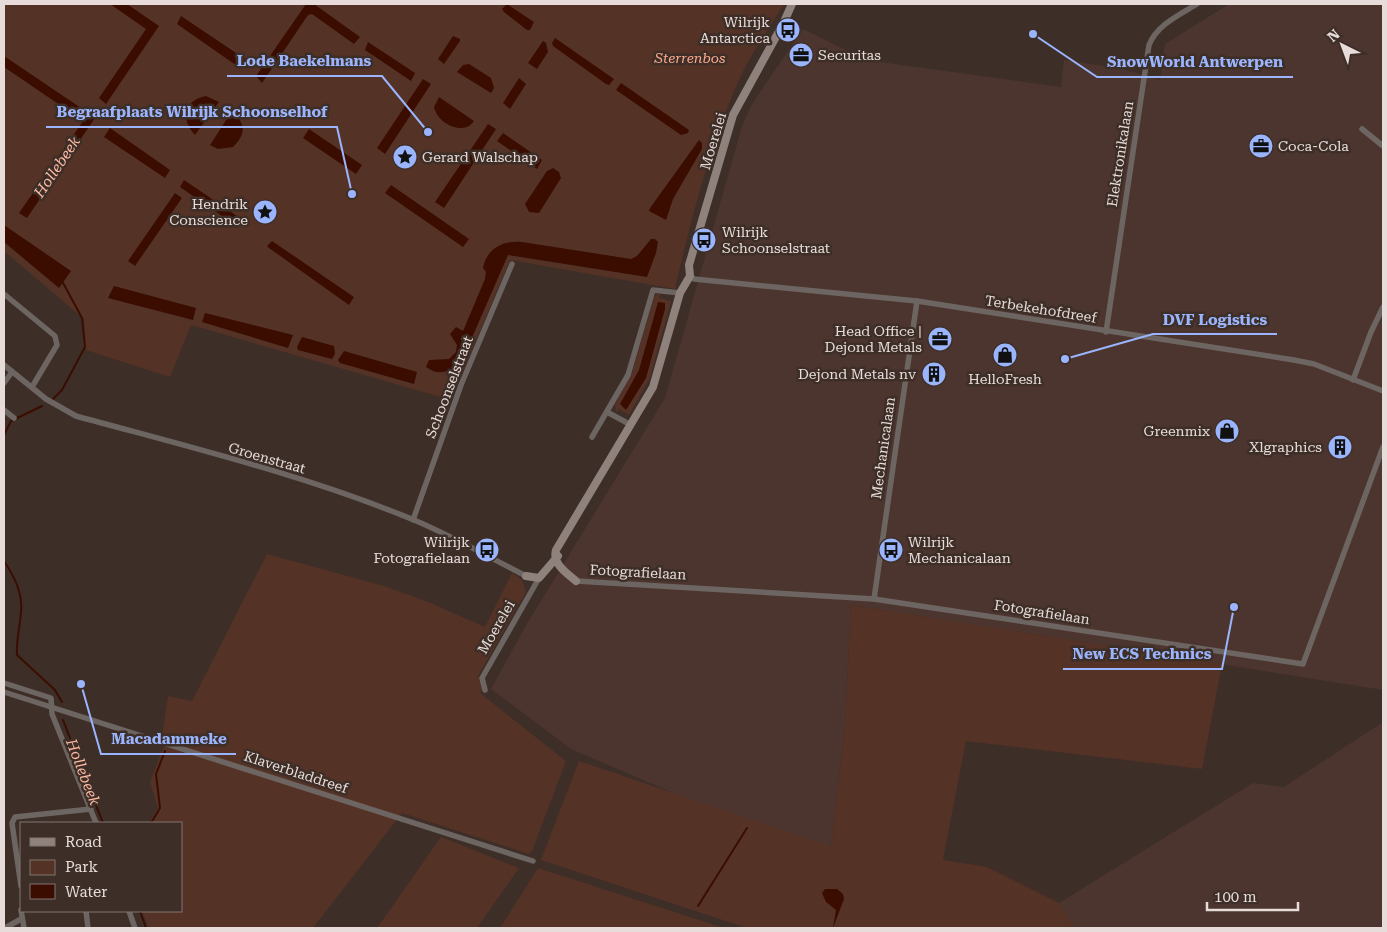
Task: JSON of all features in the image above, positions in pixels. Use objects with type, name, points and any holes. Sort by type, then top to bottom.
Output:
[{"type":"street","name":"Moerelei","points":[[485,690],[482,678],[539,578],[556,559],[556,550],[653,387],[680,293],[690,276],[689,265],[733,115],[784,24],[792,4]]},
{"type":"street","name":"Elektronikalaan","points":[[1106,332],[1149,45],[1153,34],[1160,28],[1197,4]]},
{"type":"street","points":[[1362,129],[1383,146]]},
{"type":"street","name":"Schoonselstraat","points":[[413,520],[461,385],[512,264]]},
{"type":"street","name":"Terbekehofdreef","points":[[690,276],[694,279],[917,301],[1308,363],[1383,391]]},
{"type":"street","points":[[592,437],[628,375],[653,290],[680,293]]},
{"type":"street","points":[[4,294],[55,336],[57,345],[32,388]]},
{"type":"street","name":"Mechanicalaan","points":[[874,599],[917,301]]},
{"type":"street","points":[[1353,380],[1371,332],[1383,307]]},
{"type":"street","name":"Groenstraat","points":[[4,365],[62,410],[76,416],[291,477],[413,520],[526,576]]},
{"type":"street","points":[[4,383],[12,372]]},
{"type":"street","points":[[4,410],[14,418]]},
{"type":"street","points":[[607,412],[631,425]]},
{"type":"street","name":"Fotografielaan","points":[[556,559],[559,566],[576,581],[874,599],[1303,664],[1383,447]]},
{"type":"street","points":[[526,576],[539,578]]},
{"type":"street","name":"Klaverbladdreef","points":[[4,683],[51,698],[52,707]]},
{"type":"street","name":"Klaverbladdreef","points":[[4,692],[533,861]]},
{"type":"street","points":[[52,707],[52,714],[96,822]]},
{"type":"street","points":[[20,879],[12,823],[15,817],[91,809]]},
{"type":"street","points":[[21,912],[24,928]]},
{"type":"street","points":[[86,912],[88,928]]},
{"type":"street","points":[[129,912],[135,928]]},
{"type":"street","points":[[5,928],[21,919]]},
{"type":"shaded area","points":[[1229,4],[1383,4],[1383,690],[851,605],[845,726],[831,846],[697,803],[571,749],[491,689],[525,627],[665,398],[742,126],[752,104],[803,29],[866,60],[1061,87],[1064,60],[1123,69],[1160,80],[1165,44]]},
{"type":"shaded area","points":[[1383,722],[1383,928],[1075,928],[1059,903],[1253,783],[1284,787]]},
{"type":"green space","name":"Sterrenbos","points":[[4,4],[784,4],[749,60],[719,131],[702,183],[675,289],[510,260],[451,400],[191,325],[170,377],[86,350],[84,319],[4,251]]},
{"type":"green space","points":[[660,294],[659,298],[671,301],[650,378],[629,415],[619,409],[616,413],[615,404],[632,373],[654,297]]},
{"type":"green space","points":[[267,554],[384,586],[428,602],[485,627],[512,573],[522,580],[526,592],[478,676],[486,683],[480,693],[566,761],[532,851],[529,854],[402,813],[313,928],[149,928],[142,912],[182,912],[182,822],[150,822],[158,808],[150,782],[167,739],[162,737],[168,696],[192,701]]},
{"type":"green space","points":[[851,605],[1222,664],[1202,769],[966,741],[943,860],[987,867],[1059,903],[1075,928],[747,928],[541,860],[579,761],[831,846],[845,726]]},
{"type":"green space","points":[[441,837],[519,868],[477,928],[377,928]]},
{"type":"green space","points":[[538,868],[724,928],[500,928]]},
{"type":"water","points":[[110,4],[127,4],[159,26],[106,104],[99,98],[146,29]]},
{"type":"water","points":[[306,4],[314,4],[360,37],[354,44],[312,14],[308,15],[262,83],[256,76]]},
{"type":"water","points":[[507,4],[534,22],[530,30],[527,30],[504,12],[502,9]]},
{"type":"water","points":[[181,16],[246,61],[240,68],[177,24]]},
{"type":"water","points":[[453,36],[460,39],[460,41],[444,64],[438,59]]},
{"type":"water","points":[[555,38],[614,79],[609,85],[606,84],[553,46],[552,43]]},
{"type":"water","points":[[543,41],[546,43],[548,52],[537,69],[528,63]]},
{"type":"water","points":[[368,42],[415,73],[411,81],[365,50]]},
{"type":"water","points":[[4,56],[81,108],[76,116],[4,67]]},
{"type":"water","points":[[469,64],[491,78],[494,88],[491,93],[457,72],[463,65]]},
{"type":"water","points":[[519,78],[526,84],[510,109],[503,103]]},
{"type":"water","points":[[423,79],[431,84],[385,154],[377,148]]},
{"type":"water","points":[[621,83],[689,130],[688,133],[681,135],[616,90]]},
{"type":"water","points":[[206,96],[219,102],[195,135],[187,123],[187,111],[193,102]]},
{"type":"water","points":[[439,97],[474,121],[464,128],[457,128],[445,123],[436,113],[434,107]]},
{"type":"water","points":[[232,111],[242,125],[243,129],[240,138],[233,147],[218,149],[210,145]]},
{"type":"water","points":[[88,114],[95,118],[27,218],[19,213]]},
{"type":"water","points":[[488,124],[496,129],[444,208],[435,202]]},
{"type":"water","points":[[110,128],[170,170],[165,178],[104,137]]},
{"type":"water","points":[[309,129],[362,165],[356,174],[303,138]]},
{"type":"water","points":[[503,133],[542,160],[537,169],[497,141]]},
{"type":"water","points":[[699,140],[702,143],[702,149],[673,199],[666,220],[649,211],[650,208]]},
{"type":"water","points":[[553,168],[559,172],[561,178],[539,213],[529,212],[525,204],[547,171]]},
{"type":"water","points":[[184,180],[237,216],[232,223],[180,187]]},
{"type":"water","points":[[391,185],[469,239],[463,247],[385,193]]},
{"type":"water","points":[[175,193],[182,198],[135,266],[128,261]]},
{"type":"water","points":[[4,225],[71,271],[59,288],[4,242]]},
{"type":"water","points":[[651,239],[655,239],[658,242],[647,277],[508,255],[460,365],[443,372],[430,370],[426,367],[429,360],[449,359],[456,352],[457,345],[450,334],[456,327],[463,331],[485,279],[486,272],[483,268],[485,261],[492,250],[502,244],[522,242],[631,259],[637,256]]},
{"type":"water","points":[[272,241],[354,297],[349,305],[269,248],[267,246]]},
{"type":"water","points":[[114,286],[196,308],[193,320],[108,298]]},
{"type":"water","points":[[658,302],[665,303],[665,309],[646,378],[626,410],[620,404],[639,370]]},
{"type":"water","points":[[205,313],[293,335],[288,348],[202,322]]},
{"type":"water","points":[[302,337],[334,346],[335,354],[332,359],[298,350],[297,347]]},
{"type":"water","points":[[344,351],[417,372],[414,384],[340,363],[338,360]]},
{"type":"water","points":[[825,889],[837,889],[843,894],[844,899],[833,928],[836,910],[826,902],[822,893]]},
{"type":"waterway","name":"Hollebeek","points":[[53,399],[62,390],[85,347],[82,318],[62,281]]},
{"type":"waterway","name":"Hollebeek","points":[[4,435],[11,421],[42,406]]},
{"type":"waterway","name":"Hollebeek","points":[[4,561],[14,579],[21,598],[17,655],[55,690],[62,702]]},
{"type":"waterway","name":"Hollebeek","points":[[63,720],[103,822]]},
{"type":"waterway","points":[[152,822],[160,808],[156,774],[165,751]]},
{"type":"waterway","points":[[698,906],[747,828]]},
{"type":"waterway","name":"Hollebeek","points":[[140,912],[146,928]]},
{"type":"place","name":"Wilrijk Antarctica","points":[[788,30]]},
{"type":"place","name":"SnowWorld Antwerpen","points":[[1033,34]]},
{"type":"place","name":"Securitas","points":[[801,55]]},
{"type":"place","name":"Lode Baekelmans","points":[[428,132]]},
{"type":"place","name":"Coca-Cola","points":[[1261,146]]},
{"type":"place","name":"Gerard Walschap","points":[[405,157]]},
{"type":"place","name":"Begraafplaats Wilrijk Schoonselhof","points":[[352,194]]},
{"type":"place","name":"Hendrik Conscience","points":[[265,212]]},
{"type":"place","name":"Wilrijk Schoonselstraat","points":[[704,240]]},
{"type":"place","name":"Head Office | Dejond Metals","points":[[940,339]]},
{"type":"place","name":"HelloFresh","points":[[1005,355]]},
{"type":"place","name":"DVF Logistics","points":[[1065,359]]},
{"type":"place","name":"Dejond Metals nv","points":[[934,374]]},
{"type":"place","name":"Greenmix","points":[[1227,431]]},
{"type":"place","name":"Xlgraphics","points":[[1340,447]]},
{"type":"place","name":"Wilrijk Fotografielaan","points":[[487,550]]},
{"type":"place","name":"Wilrijk Mechanicalaan","points":[[891,550]]},
{"type":"place","name":"New ECS Technics","points":[[1234,607]]},
{"type":"place","name":"Macadammeke","points":[[81,684]]}]
